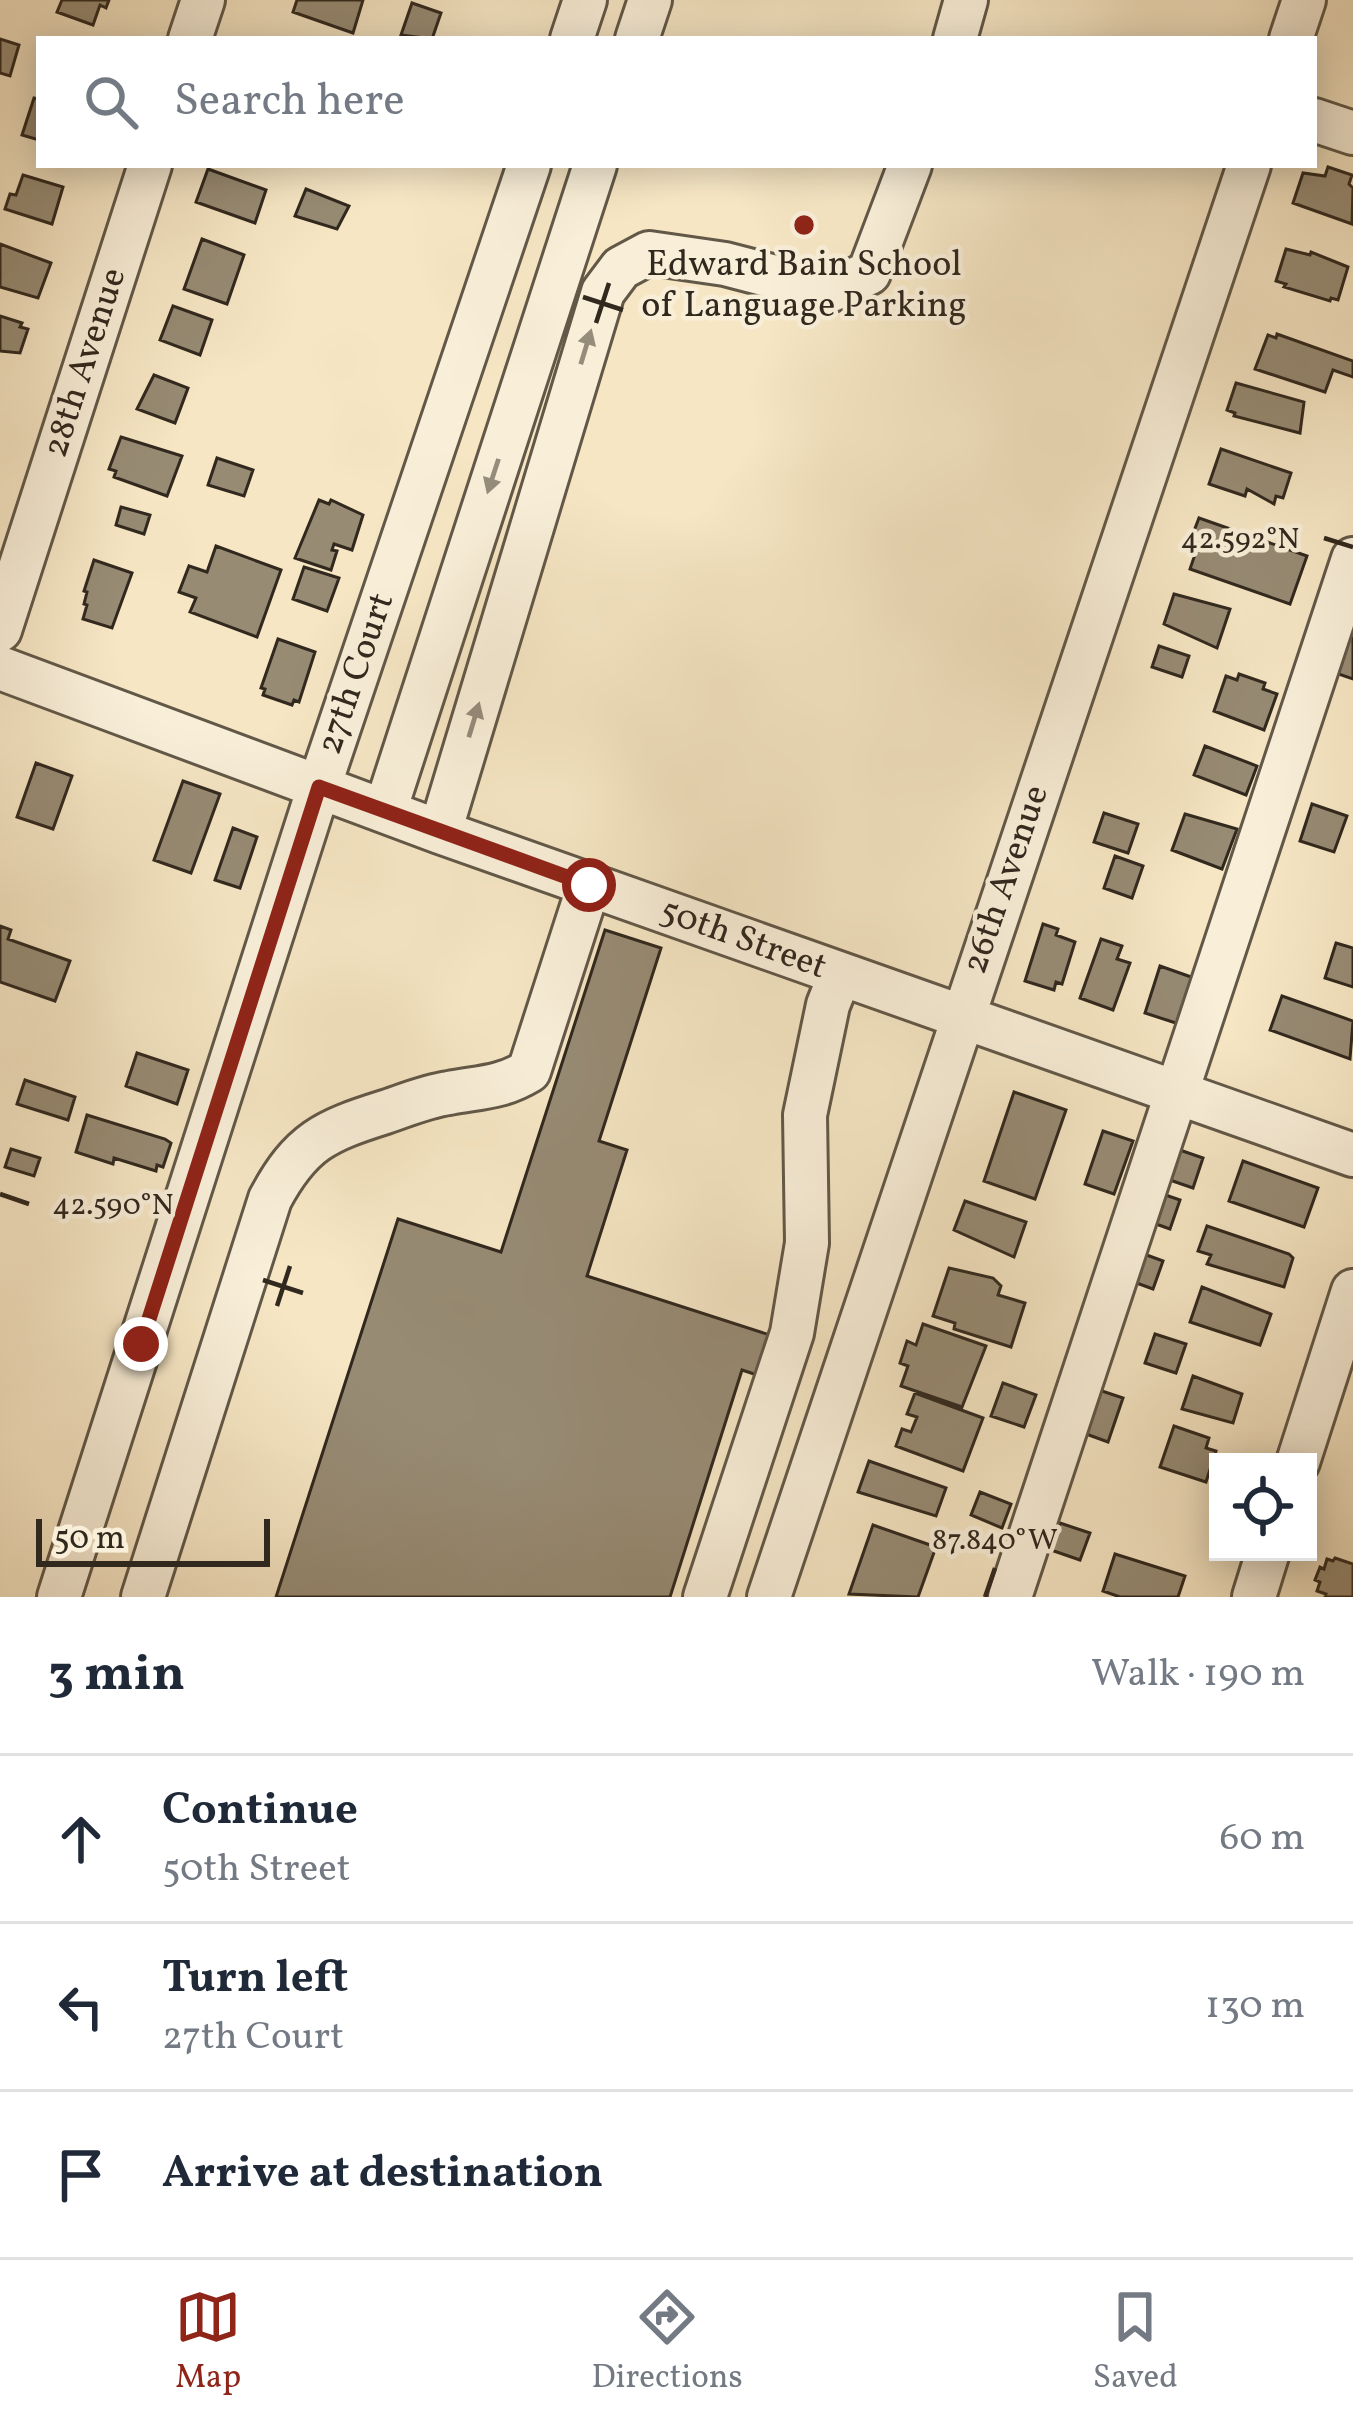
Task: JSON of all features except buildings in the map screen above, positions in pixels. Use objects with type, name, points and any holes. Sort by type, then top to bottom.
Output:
[{"type":"street","points":[[191,36],[203,0]]},
{"type":"street","points":[[573,36],[585,0]]},
{"type":"street","points":[[956,36],[966,0]]},
{"type":"street","points":[[1292,36],[1304,0]]},
{"type":"street","points":[[1317,120],[1353,134]]},
{"type":"street","name":"28th Avenue","points":[[0,630],[149,168]]},
{"type":"street","name":"27th Court","points":[[58,1597],[319,787],[529,168]]},
{"type":"street","points":[[385,812],[594,168]]},
{"type":"street","points":[[440,832],[603,292],[621,268],[649,253],[725,264],[830,291],[869,273],[909,168]]},
{"type":"street","name":"26th Avenue","points":[[769,1597],[1249,168]]},
{"type":"street","points":[[1010,1597],[1353,559]]},
{"type":"street","name":"50th Street","points":[[0,668],[440,832],[1353,1155]]},
{"type":"street","points":[[143,1597],[270,1198],[285,1172],[326,1131],[442,1094],[506,1085],[529,1071],[589,885]]},
{"type":"street","points":[[705,1597],[792,1333],[806,1243],[806,1115],[828,1005],[840,975]]},
{"type":"street","points":[[1301,1453],[1353,1291]]},
{"type":"street","points":[[1254,1597],[1265,1561]]},
{"type":"place","name":"Edward Bain School of Language Parking","points":[[804,225]]},
{"type":"route","points":[[141,1344],[319,787],[589,885]]}]
